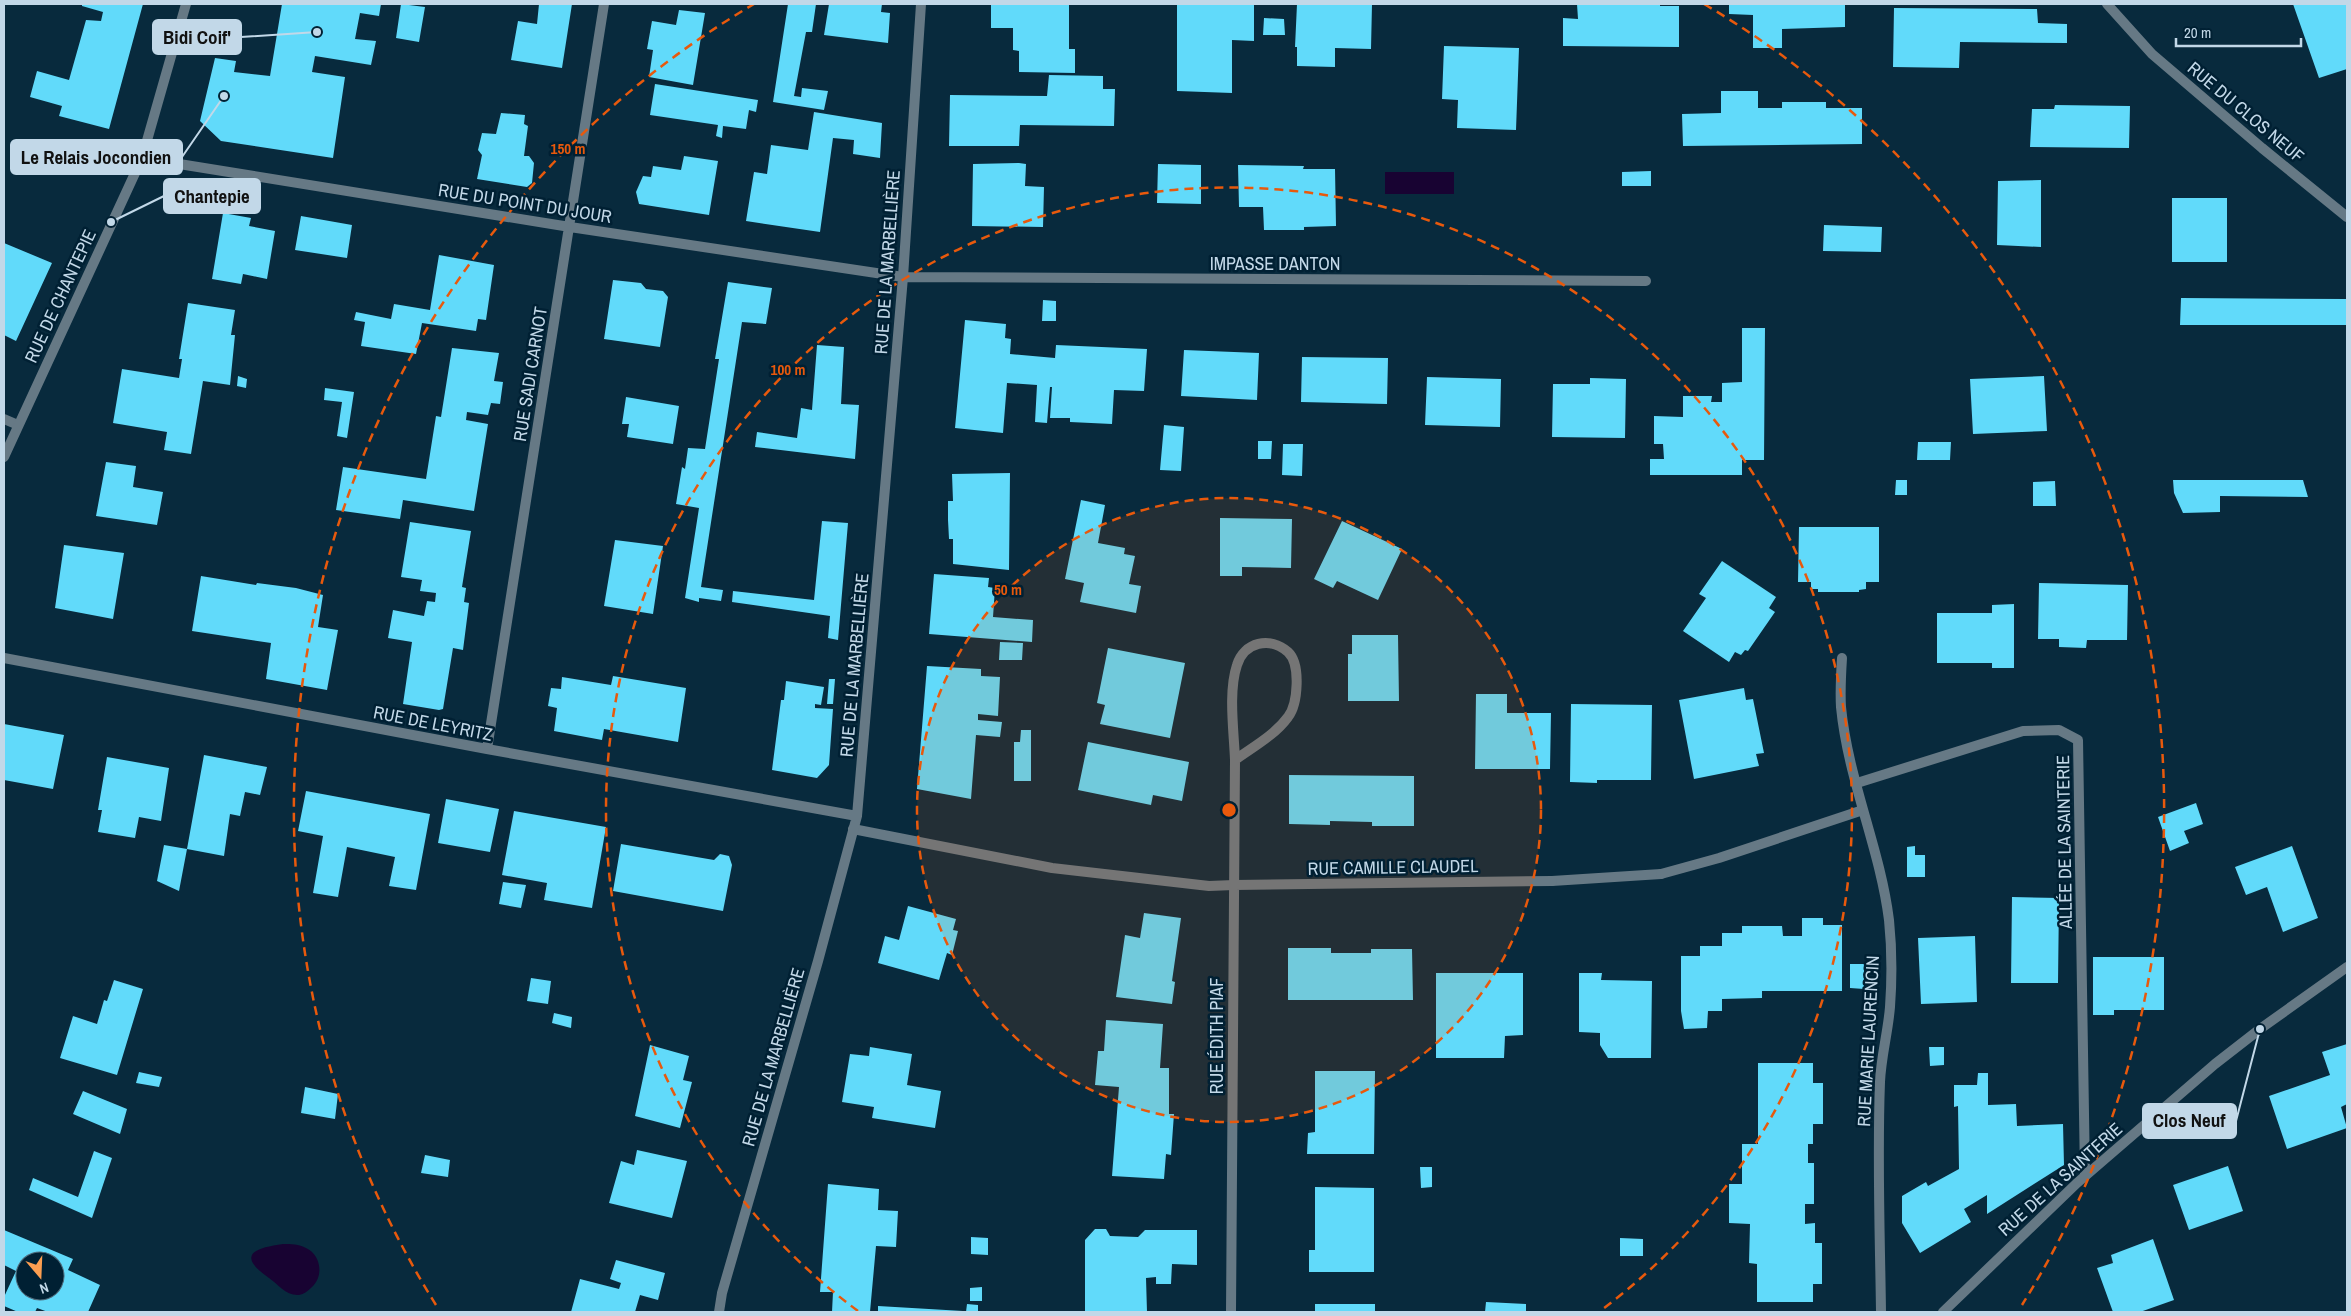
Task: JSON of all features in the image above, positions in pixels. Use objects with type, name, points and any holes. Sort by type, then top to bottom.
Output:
[{"type":"street","name":"RUE DE CHANTEPIE","points":[[4,457],[142,158],[186,4]]},
{"type":"street","name":"RUE SADI CARNOT","points":[[487,749],[604,4]]},
{"type":"street","name":"RUE DE LA MARBELLIÈRE","points":[[719,1312],[722,1292],[818,961],[857,816],[904,277],[921,4]]},
{"type":"street","name":"RUE DU CLOS NEUF","points":[[2107,4],[2152,54],[2347,218]]},
{"type":"street","name":"RUE DU POINT DU JOUR","points":[[142,158],[570,227],[904,277]]},
{"type":"street","name":"IMPASSE DANTON","points":[[904,277],[1646,282]]},
{"type":"street","points":[[4,419],[18,425]]},
{"type":"street","name":"RUE ÉDITH PIAF","points":[[1231,1312],[1235,760],[1233,684],[1237,664],[1245,649],[1259,642],[1276,645],[1289,653],[1295,663],[1297,696],[1289,716],[1274,733],[1235,760]]},
{"type":"street","name":"RUE DE LEYRITZ","points":[[4,658],[487,749],[857,816]]},
{"type":"street","name":"RUE MARIE LAURENCIN","points":[[1842,658],[1841,706],[1863,810],[1884,891],[1889,922],[1892,973],[1890,1008],[1880,1079],[1881,1312]]},
{"type":"street","name":"ALLÉE DE LA SAINTERIE","points":[[1857,783],[2023,731],[2059,730],[2078,740],[2085,1176]]},
{"type":"street","name":"RUE CAMILLE CLAUDEL","points":[[853,829],[1052,868],[1209,886],[1552,881],[1661,874],[1719,858],[1863,810]]},
{"type":"street","name":"RUE DE LA SAINTERIE","points":[[1942,1312],[2010,1245],[2085,1176],[2215,1064],[2260,1029],[2347,967]]},
{"type":"shaded area","points":[[1385,172],[1454,172],[1454,194],[1385,194]]},
{"type":"shaded area","points":[[283,1244],[295,1244],[303,1247],[311,1251],[318,1261],[319,1272],[316,1282],[303,1294],[294,1295],[286,1292],[253,1264],[251,1258],[257,1250]]},
{"type":"building","points":[[82,4],[143,4],[109,129],[59,116],[62,106],[30,97],[37,71],[69,80],[86,20],[101,21],[103,12],[82,6]]},
{"type":"building","points":[[282,4],[381,4],[379,16],[360,13],[355,39],[376,41],[371,65],[315,56],[312,72],[345,77],[333,158],[221,141],[200,121],[215,58],[236,61],[234,72],[270,76]]},
{"type":"building","points":[[401,4],[425,7],[419,42],[396,38]]},
{"type":"building","points":[[539,4],[572,4],[562,68],[511,60],[518,21],[537,24]]},
{"type":"building","points":[[788,4],[816,4],[812,32],[806,32],[794,96],[801,97],[802,88],[828,91],[824,110],[773,102]]},
{"type":"building","points":[[829,4],[882,4],[881,12],[890,13],[888,43],[824,35]]},
{"type":"building","points":[[991,4],[1069,4],[1069,49],[1075,49],[1075,73],[1019,72],[1019,51],[1013,50],[1013,28],[991,28]]},
{"type":"building","points":[[1177,4],[1254,4],[1254,41],[1232,40],[1232,93],[1177,91]]},
{"type":"building","points":[[1297,4],[1372,4],[1371,49],[1335,48],[1335,67],[1297,66],[1297,47],[1295,47]]},
{"type":"building","points":[[1577,4],[1660,4],[1660,6],[1679,6],[1679,47],[1563,46],[1563,18],[1578,19]]},
{"type":"building","points":[[1729,4],[1845,4],[1845,27],[1782,29],[1782,48],[1753,48],[1753,15],[1729,14]]},
{"type":"building","points":[[2293,4],[2347,4],[2347,69],[2319,78]]},
{"type":"building","points":[[1894,8],[2037,9],[2038,23],[2067,24],[2067,43],[1960,42],[1959,68],[1893,67]]},
{"type":"building","points":[[679,10],[705,13],[693,85],[649,77],[653,50],[647,49],[652,21],[676,25]]},
{"type":"building","points":[[1264,18],[1284,19],[1285,35],[1263,35]]},
{"type":"building","points":[[1444,46],[1519,48],[1516,130],[1457,128],[1458,100],[1442,99]]},
{"type":"building","points":[[1049,75],[1103,76],[1103,89],[1115,89],[1114,126],[1020,125],[1019,146],[949,146],[950,95],[1047,96]]},
{"type":"building","points":[[655,84],[758,100],[756,112],[749,110],[746,129],[723,126],[722,138],[716,136],[718,125],[650,115]]},
{"type":"building","points":[[1721,91],[1758,91],[1758,108],[1782,108],[1782,102],[1826,102],[1826,108],[1862,108],[1862,144],[1683,146],[1682,114],[1721,113]]},
{"type":"building","points":[[2055,105],[2130,106],[2129,148],[2030,147],[2032,109],[2054,109]]},
{"type":"building","points":[[814,112],[882,123],[880,158],[853,154],[854,140],[833,138],[820,232],[746,221],[754,172],[767,174],[771,145],[808,150]]},
{"type":"building","points":[[501,113],[525,115],[524,124],[528,126],[524,156],[529,156],[534,163],[532,183],[527,187],[477,179],[482,155],[478,150],[482,133],[496,134]]},
{"type":"building","points":[[684,156],[718,161],[709,215],[639,204],[636,192],[643,176],[651,177],[653,166],[681,170]]},
{"type":"building","points":[[973,164],[1026,164],[1025,186],[1044,187],[1043,227],[972,226]]},
{"type":"building","points":[[1158,164],[1201,165],[1201,204],[1157,203]]},
{"type":"building","points":[[1238,165],[1304,166],[1303,169],[1335,169],[1336,226],[1304,227],[1304,230],[1264,230],[1263,207],[1239,207]]},
{"type":"building","points":[[1651,171],[1651,186],[1622,186],[1622,172]]},
{"type":"building","points":[[2041,180],[2041,247],[1997,245],[1998,181]]},
{"type":"building","points":[[2172,198],[2227,198],[2227,262],[2172,262]]},
{"type":"building","points":[[223,213],[251,218],[249,226],[275,231],[267,279],[243,274],[241,284],[212,279]]},
{"type":"building","points":[[301,216],[352,225],[347,258],[295,250]]},
{"type":"building","points":[[1824,225],[1882,227],[1881,252],[1823,251]]},
{"type":"building","points":[[4,243],[52,263],[16,341],[4,335]]},
{"type":"building","points":[[439,255],[494,265],[486,320],[478,319],[476,331],[422,323],[416,354],[361,346],[365,322],[354,320],[356,312],[391,319],[394,304],[430,310]]},
{"type":"building","points":[[613,280],[641,283],[646,289],[663,291],[668,297],[660,347],[604,339]]},
{"type":"building","points":[[728,282],[772,288],[766,324],[742,322],[701,587],[723,590],[721,601],[699,598],[699,602],[685,598],[699,508],[676,504],[682,467],[685,469],[688,448],[705,449],[719,359],[715,359]]},
{"type":"building","points":[[2181,298],[2347,299],[2347,325],[2180,325]]},
{"type":"building","points":[[1043,300],[1056,301],[1056,321],[1042,321]]},
{"type":"building","points":[[188,303],[235,310],[231,335],[235,335],[230,385],[203,381],[191,454],[164,450],[167,432],[113,423],[122,369],[179,378],[182,359],[179,359]]},
{"type":"building","points":[[965,320],[1006,324],[1005,338],[1011,339],[1010,354],[1055,358],[1056,345],[1147,349],[1144,391],[1114,390],[1112,424],[1070,422],[1070,418],[1050,418],[1052,387],[1050,387],[1047,423],[1035,422],[1037,385],[1007,383],[1003,433],[955,428]]},
{"type":"building","points":[[1742,328],[1765,328],[1764,460],[1742,460],[1742,475],[1650,475],[1650,459],[1664,459],[1663,444],[1654,444],[1654,416],[1683,417],[1683,396],[1712,396],[1711,402],[1722,402],[1722,383],[1742,382]]},
{"type":"building","points":[[817,345],[844,347],[841,404],[859,405],[855,459],[755,447],[757,432],[797,438],[801,408],[812,410]]},
{"type":"building","points":[[452,348],[499,353],[494,381],[503,382],[500,404],[491,403],[488,415],[467,412],[466,420],[488,424],[474,511],[403,500],[400,519],[336,510],[343,467],[426,479],[436,416],[441,417]]},
{"type":"building","points":[[1184,350],[1259,353],[1257,400],[1181,396]]},
{"type":"building","points":[[1302,357],[1388,358],[1387,404],[1301,402]]},
{"type":"building","points":[[238,376],[247,379],[246,388],[237,386]]},
{"type":"building","points":[[2044,376],[2047,431],[1973,434],[1970,379]]},
{"type":"building","points":[[1427,377],[1501,379],[1500,427],[1425,425]]},
{"type":"building","points":[[1590,378],[1626,379],[1625,438],[1552,437],[1553,384],[1590,384]]},
{"type":"building","points":[[325,388],[354,392],[347,438],[337,436],[342,402],[324,400]]},
{"type":"building","points":[[626,397],[679,406],[673,444],[627,437],[629,424],[622,424]]},
{"type":"building","points":[[1164,425],[1184,427],[1181,471],[1160,470]]},
{"type":"building","points":[[1258,441],[1272,441],[1271,459],[1258,459]]},
{"type":"building","points":[[1918,442],[1951,442],[1950,460],[1917,460]]},
{"type":"building","points":[[1283,444],[1303,444],[1302,476],[1282,475]]},
{"type":"building","points":[[106,462],[136,466],[133,487],[163,492],[157,525],[96,516]]},
{"type":"building","points":[[1010,473],[1009,570],[953,564],[953,539],[949,539],[948,520],[948,501],[953,501],[952,474]]},
{"type":"building","points":[[1896,480],[1907,480],[1907,495],[1895,495]]},
{"type":"building","points":[[2173,480],[2303,480],[2308,497],[2220,496],[2220,512],[2183,513],[2174,493]]},
{"type":"building","points":[[2055,481],[2056,506],[2033,506],[2033,482]]},
{"type":"building","points":[[1081,500],[1105,505],[1098,543],[1125,548],[1124,554],[1135,556],[1129,584],[1141,586],[1136,613],[1080,602],[1084,583],[1065,579]]},
{"type":"building","points":[[1220,518],[1292,519],[1291,568],[1242,567],[1242,576],[1220,576]]},
{"type":"building","points":[[822,521],[848,523],[838,640],[828,638],[830,616],[732,602],[733,591],[814,600]]},
{"type":"building","points":[[1342,521],[1402,549],[1378,600],[1337,581],[1333,588],[1314,579]]},
{"type":"building","points":[[410,522],[471,531],[462,587],[466,588],[464,602],[469,603],[463,650],[453,648],[443,709],[439,710],[403,704],[412,642],[388,638],[393,610],[424,616],[427,601],[435,602],[436,593],[420,591],[422,580],[401,577]]},
{"type":"building","points":[[1799,527],[1879,527],[1879,582],[1866,582],[1866,589],[1859,590],[1859,592],[1818,592],[1818,589],[1811,589],[1811,582],[1798,582]]},
{"type":"building","points":[[615,540],[663,546],[653,614],[604,606]]},
{"type":"building","points":[[64,545],[124,553],[113,619],[55,608]]},
{"type":"building","points":[[1722,561],[1776,597],[1769,608],[1775,612],[1748,651],[1745,650],[1741,655],[1735,652],[1729,662],[1683,631],[1706,598],[1699,594]]},
{"type":"building","points":[[934,574],[989,578],[988,587],[995,588],[993,617],[1033,620],[1032,642],[929,634]]},
{"type":"building","points":[[201,576],[256,585],[257,583],[296,588],[323,595],[318,627],[338,630],[327,690],[266,679],[271,643],[192,631]]},
{"type":"building","points":[[2039,583],[2128,585],[2127,640],[2087,640],[2086,648],[2059,647],[2059,639],[2038,639]]},
{"type":"building","points":[[2014,604],[2014,668],[1992,668],[1992,663],[1937,663],[1937,613],[1992,613],[1992,605]]},
{"type":"building","points":[[1352,635],[1398,635],[1399,701],[1348,701],[1348,654],[1352,654]]},
{"type":"building","points":[[1000,642],[1023,643],[1022,660],[999,660]]},
{"type":"building","points":[[1108,648],[1185,663],[1170,738],[1100,724],[1105,705],[1097,703]]},
{"type":"building","points":[[927,666],[981,669],[981,676],[1000,677],[998,716],[978,714],[978,720],[1002,722],[1000,737],[976,735],[971,799],[917,789]]},
{"type":"building","points":[[613,676],[686,688],[678,742],[604,729],[602,740],[554,731],[557,708],[548,706],[551,688],[561,689],[562,677],[611,685]]},
{"type":"building","points":[[829,679],[835,679],[833,704],[827,704]]},
{"type":"building","points":[[786,681],[824,687],[821,705],[815,704],[815,708],[833,709],[829,765],[817,778],[772,770],[781,700],[784,700]]},
{"type":"building","points":[[1744,688],[1746,700],[1753,699],[1764,753],[1756,754],[1759,766],[1694,779],[1679,700]]},
{"type":"building","points":[[1476,694],[1507,694],[1507,713],[1551,713],[1550,769],[1475,769]]},
{"type":"building","points":[[1571,704],[1652,705],[1651,780],[1597,780],[1597,783],[1570,782]]},
{"type":"building","points":[[4,724],[64,735],[53,789],[4,780]]},
{"type":"building","points":[[1021,730],[1031,730],[1031,781],[1014,781],[1014,742],[1020,742]]},
{"type":"building","points":[[1088,742],[1189,762],[1182,801],[1153,795],[1151,805],[1078,790]]},
{"type":"building","points":[[204,755],[267,767],[260,795],[245,792],[240,816],[230,814],[224,856],[187,849]]},
{"type":"building","points":[[107,757],[169,768],[161,821],[139,817],[135,838],[98,832],[102,810],[98,810]]},
{"type":"building","points":[[1289,775],[1414,776],[1414,826],[1372,826],[1372,822],[1330,821],[1330,825],[1289,824]]},
{"type":"building","points":[[306,791],[430,814],[416,890],[389,886],[395,857],[347,847],[338,897],[313,893],[323,836],[298,831]]},
{"type":"building","points":[[446,799],[499,809],[490,852],[438,843]]},
{"type":"building","points":[[2196,803],[2203,824],[2184,831],[2189,843],[2170,851],[2158,817]]},
{"type":"building","points":[[514,811],[606,827],[592,908],[544,900],[547,883],[502,875]]},
{"type":"building","points":[[621,844],[714,860],[720,854],[729,856],[732,865],[723,911],[613,891]]},
{"type":"building","points":[[164,845],[187,849],[179,891],[157,881]]},
{"type":"building","points":[[1915,846],[1915,855],[1925,855],[1925,877],[1907,877],[1907,847]]},
{"type":"building","points":[[2292,846],[2318,918],[2283,932],[2267,887],[2246,895],[2235,867]]},
{"type":"building","points":[[503,882],[526,885],[521,908],[499,904]]},
{"type":"building","points":[[2012,897],[2059,898],[2058,983],[2011,983]]},
{"type":"building","points":[[908,906],[956,919],[953,930],[958,931],[952,955],[947,953],[939,980],[878,963],[885,936],[899,940]]},
{"type":"building","points":[[1144,913],[1181,918],[1172,981],[1175,982],[1172,1004],[1116,997],[1125,935],[1140,938]]},
{"type":"building","points":[[1802,918],[1823,918],[1823,925],[1842,925],[1842,991],[1762,991],[1762,998],[1722,999],[1722,1011],[1708,1011],[1707,1028],[1684,1029],[1681,1011],[1681,956],[1700,956],[1700,946],[1722,946],[1722,933],[1742,933],[1742,926],[1782,926],[1783,936],[1802,936]]},
{"type":"building","points":[[1975,936],[1977,1002],[1921,1004],[1918,938]]},
{"type":"building","points":[[1288,948],[1331,948],[1331,953],[1371,953],[1371,949],[1412,949],[1413,1000],[1288,1000]]},
{"type":"building","points":[[2093,957],[2164,957],[2164,1010],[2114,1010],[2114,1015],[2093,1015]]},
{"type":"building","points":[[1850,964],[1864,964],[1864,989],[1850,988]]},
{"type":"building","points":[[1436,973],[1523,973],[1523,1035],[1505,1036],[1504,1058],[1436,1058]]},
{"type":"building","points":[[1579,973],[1602,973],[1601,980],[1652,981],[1651,1058],[1608,1058],[1600,1045],[1600,1033],[1579,1032]]},
{"type":"building","points":[[531,978],[551,981],[548,1004],[527,1001]]},
{"type":"building","points":[[114,980],[143,989],[117,1075],[60,1058],[73,1016],[97,1024],[104,1000],[107,1001]]},
{"type":"building","points":[[554,1013],[572,1017],[571,1028],[552,1023]]},
{"type":"building","points":[[1106,1020],[1163,1024],[1160,1068],[1169,1068],[1169,1114],[1174,1114],[1171,1155],[1166,1154],[1164,1179],[1112,1176],[1119,1087],[1095,1085],[1098,1051],[1104,1051]]},
{"type":"building","points":[[2347,1044],[2347,1104],[2341,1107],[2347,1128],[2287,1149],[2269,1096],[2330,1075],[2322,1052]]},
{"type":"building","points":[[650,1045],[689,1056],[683,1080],[692,1082],[680,1128],[635,1116]]},
{"type":"building","points":[[870,1047],[912,1054],[907,1085],[941,1091],[935,1128],[872,1118],[874,1107],[842,1102],[850,1054],[869,1056]]},
{"type":"building","points":[[1929,1047],[1944,1047],[1944,1065],[1930,1066]]},
{"type":"building","points":[[1758,1063],[1813,1063],[1813,1083],[1823,1083],[1823,1124],[1813,1124],[1813,1144],[1808,1144],[1808,1163],[1814,1163],[1814,1204],[1805,1204],[1805,1224],[1815,1223],[1815,1243],[1822,1243],[1822,1284],[1813,1284],[1813,1302],[1757,1302],[1757,1264],[1749,1263],[1750,1224],[1729,1223],[1729,1184],[1742,1184],[1742,1144],[1758,1144]]},
{"type":"building","points":[[1315,1071],[1375,1071],[1374,1154],[1307,1154],[1308,1133],[1315,1132]]},
{"type":"building","points":[[139,1072],[162,1077],[159,1087],[136,1083]]},
{"type":"building","points":[[1978,1073],[1988,1073],[1988,1105],[2016,1104],[2017,1126],[2063,1124],[2064,1165],[1987,1214],[1987,1195],[1964,1209],[1971,1222],[1920,1253],[1902,1223],[1902,1196],[1926,1182],[1928,1186],[1959,1169],[1958,1106],[1954,1107],[1954,1085],[1977,1085]]},
{"type":"building","points":[[305,1087],[338,1094],[335,1119],[301,1113]]},
{"type":"building","points":[[83,1091],[127,1109],[120,1134],[73,1114]]},
{"type":"building","points":[[637,1150],[687,1161],[672,1218],[609,1203],[621,1161],[634,1165]]},
{"type":"building","points":[[94,1151],[112,1158],[92,1218],[29,1190],[33,1178],[78,1197]]},
{"type":"building","points":[[425,1155],[450,1160],[448,1177],[421,1173]]},
{"type":"building","points":[[2228,1166],[2243,1211],[2189,1230],[2173,1185]]},
{"type":"building","points":[[1420,1167],[1432,1167],[1432,1187],[1421,1188]]},
{"type":"building","points":[[828,1184],[879,1189],[878,1210],[898,1211],[896,1247],[876,1246],[870,1312],[832,1312],[833,1292],[820,1292]]},
{"type":"building","points":[[1315,1187],[1374,1188],[1374,1272],[1309,1272],[1309,1250],[1315,1250]]},
{"type":"building","points":[[1095,1229],[1106,1229],[1110,1236],[1138,1237],[1145,1230],[1197,1230],[1197,1265],[1172,1264],[1171,1284],[1156,1284],[1156,1277],[1146,1278],[1147,1312],[1085,1312],[1085,1240]]},
{"type":"building","points":[[4,1230],[54,1251],[15,1251],[15,1270],[4,1265]]},
{"type":"building","points":[[971,1237],[988,1238],[988,1255],[971,1254]]},
{"type":"building","points":[[1620,1238],[1643,1239],[1643,1256],[1620,1256]]},
{"type":"building","points":[[2153,1239],[2174,1300],[2140,1312],[2113,1312],[2097,1268],[2113,1263],[2111,1255]]},
{"type":"building","points":[[65,1256],[73,1259],[68,1270],[100,1285],[88,1312],[48,1312],[37,1308],[35,1312],[18,1312],[4,1306],[4,1297],[15,1273],[15,1301],[65,1301]]},
{"type":"building","points":[[616,1260],[665,1273],[658,1300],[640,1295],[635,1312],[571,1312],[580,1279],[619,1289],[621,1283],[610,1279]]},
{"type":"building","points":[[982,1287],[982,1301],[970,1301],[970,1288]]},
{"type":"building","points":[[1486,1302],[1526,1304],[1526,1312],[1485,1312]]},
{"type":"building","points":[[967,1304],[978,1305],[978,1312],[966,1312]]},
{"type":"building","points":[[1315,1304],[1375,1304],[1375,1312],[1315,1312]]},
{"type":"building","points":[[878,1306],[963,1311],[963,1312],[878,1312]]},
{"type":"place","name":"Bidi Coif'","points":[[317,32]]},
{"type":"place","name":"Le Relais Jocondien","points":[[224,96]]},
{"type":"place","name":"Chantepie","points":[[111,222]]},
{"type":"place","name":"Clos Neuf","points":[[2260,1029]]}]
